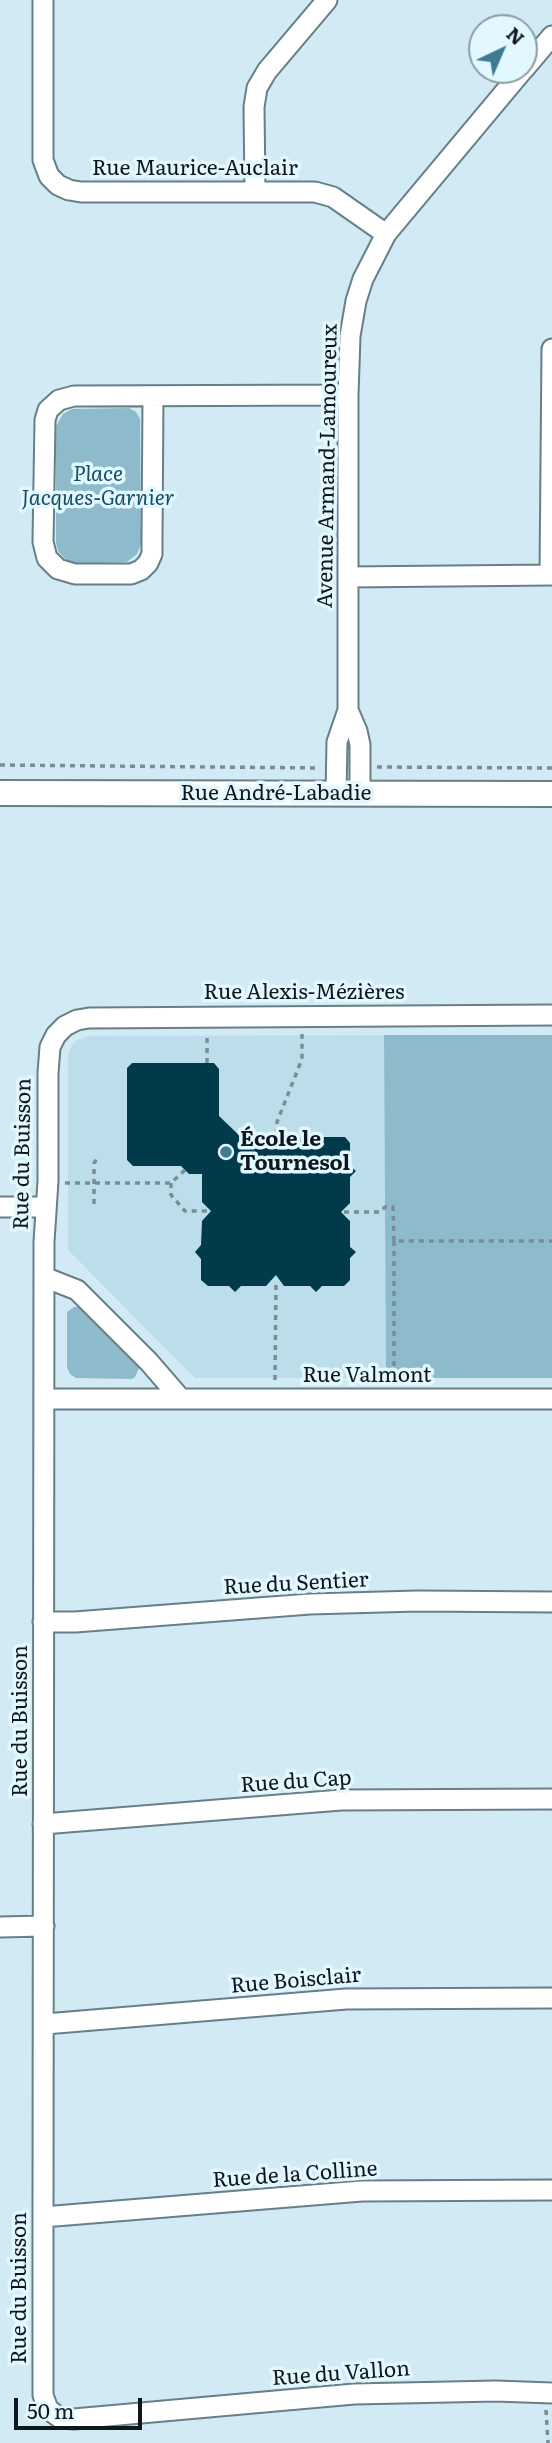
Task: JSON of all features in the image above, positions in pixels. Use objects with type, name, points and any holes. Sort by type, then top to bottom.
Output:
[{"type":"street","name":"Rue Maurice-Auclair","points":[[43,0],[42,154],[44,166],[54,181],[64,188],[81,192],[321,193],[338,201],[386,234]]},
{"type":"street","points":[[255,192],[254,107],[257,88],[267,71],[327,0]]},
{"type":"street","name":"Avenue Armand-Lamoureux","points":[[538,52],[552,36]]},
{"type":"street","name":"Avenue Armand-Lamoureux","points":[[348,794],[360,744],[348,710],[348,395],[351,324],[356,301],[363,279],[386,234],[511,84]]},
{"type":"street","points":[[348,577],[551,575],[552,349]]},
{"type":"street","points":[[153,397],[152,554],[148,564],[131,574],[69,573],[58,569],[47,558],[43,547],[44,425],[48,410],[59,400],[69,397],[348,395]]},
{"type":"street","name":"Rue André-Labadie","points":[[0,793],[552,794]]},
{"type":"street","name":"Rue Alexis-Mézières","points":[[60,1031],[83,1019],[111,1017],[552,1015]]},
{"type":"street","name":"Rue du Buisson","points":[[51,2413],[43,2395],[44,1277],[48,1181],[48,1059],[50,1046],[60,1031]]},
{"type":"street","points":[[0,1207],[46,1208]]},
{"type":"street","points":[[44,1277],[76,1290],[149,1362],[181,1399]]},
{"type":"street","name":"Rue Valmont","points":[[44,1399],[552,1399]]},
{"type":"street","name":"Rue du Sentier","points":[[43,1622],[75,1622],[310,1604],[418,1601],[552,1602]]},
{"type":"street","name":"Rue du Cap","points":[[43,1824],[341,1800],[552,1799]]},
{"type":"street","points":[[0,1927],[44,1926]]},
{"type":"street","name":"Rue Boisclair","points":[[45,2024],[346,1999],[552,1998]]},
{"type":"street","name":"Rue de la Colline","points":[[43,2217],[362,2191],[552,2190]]},
{"type":"street","name":"Rue du Vallon","points":[[51,2413],[60,2418],[74,2419],[354,2394],[496,2391],[549,2399]]},
{"type":"path","name":"Rue André-Labadie","points":[[0,765],[327,768]]},
{"type":"path","name":"Rue André-Labadie","points":[[374,767],[552,768]]},
{"type":"path","points":[[207,1034],[207,1063]]},
{"type":"path","points":[[276,1143],[277,1122],[302,1059],[302,1034]]},
{"type":"path","points":[[94,1204],[94,1163],[99,1156]]},
{"type":"path","points":[[65,1184],[171,1183],[185,1170]]},
{"type":"path","points":[[171,1183],[171,1195],[185,1211],[208,1211]]},
{"type":"path","points":[[344,1212],[380,1212],[385,1207],[393,1207],[394,1380]]},
{"type":"path","points":[[394,1241],[552,1241]]},
{"type":"path","points":[[275,1380],[276,1280]]},
{"type":"path","points":[[548,2443],[549,2399]]},
{"type":"shaded area","name":"École le Tournesol","points":[[384,1035],[386,1378],[195,1378],[68,1250],[68,1055],[71,1047],[75,1041],[89,1036]]},
{"type":"green space","name":"Place Jacques-Garnier","points":[[129,408],[136,412],[140,419],[141,544],[137,554],[127,562],[78,564],[66,560],[58,551],[56,426],[63,414],[72,409]]},
{"type":"green space","points":[[384,1035],[552,1035],[552,1378],[386,1378]]},
{"type":"green space","points":[[81,1306],[140,1366],[135,1377],[76,1378],[70,1374],[67,1367],[67,1312]]},
{"type":"building","points":[[132,1063],[214,1063],[219,1069],[219,1116],[241,1137],[267,1138],[276,1146],[285,1137],[310,1137],[316,1132],[322,1137],[345,1137],[350,1143],[350,1166],[356,1171],[350,1177],[350,1203],[341,1212],[350,1221],[350,1247],[356,1252],[350,1258],[350,1280],[344,1286],[322,1286],[316,1292],[310,1286],[284,1286],[276,1275],[266,1286],[241,1286],[235,1292],[229,1286],[208,1286],[201,1280],[201,1259],[195,1252],[201,1245],[202,1221],[211,1211],[202,1202],[202,1174],[189,1174],[181,1166],[133,1166],[127,1160],[127,1068]]},
{"type":"place","name":"École le Tournesol","points":[[226,1152]]}]
